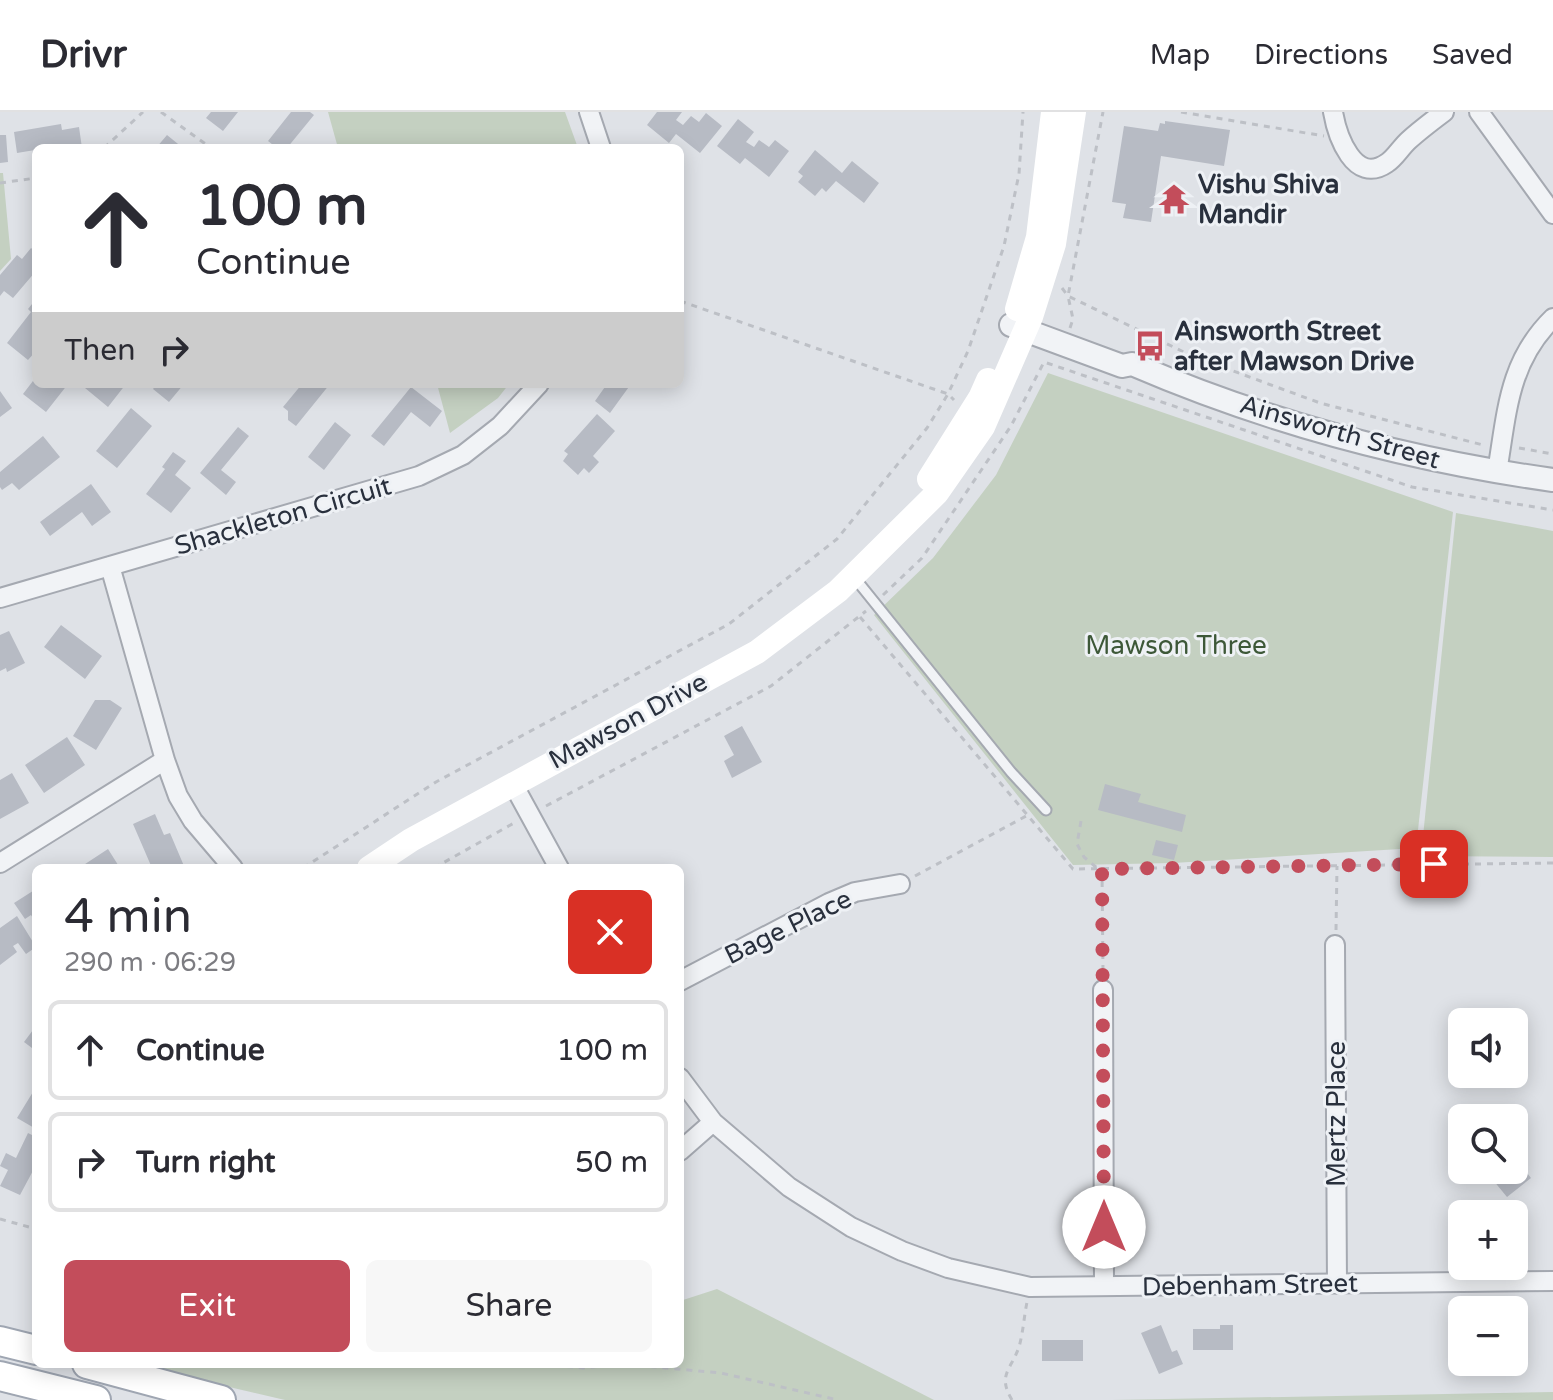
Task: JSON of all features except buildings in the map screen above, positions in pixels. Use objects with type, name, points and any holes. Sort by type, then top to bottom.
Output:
[{"type":"main road","name":"Mawson Drive","points":[[1021,321],[1038,237],[1053,112]]},
{"type":"main road","name":"Mawson Drive","points":[[375,864],[411,840],[757,652],[854,577],[937,493],[994,406],[1021,321],[1054,244],[1074,112]]},
{"type":"main road","points":[[0,1329],[32,1333]]},
{"type":"main road","points":[[0,1341],[32,1349]]},
{"type":"main road","points":[[0,1376],[86,1398],[90,1368]]},
{"type":"main road","points":[[112,1368],[134,1371],[221,1400]]},
{"type":"street","points":[[589,112],[600,144]]},
{"type":"street","points":[[1333,112],[1339,138],[1349,157],[1361,166],[1374,168],[1386,164],[1409,140],[1444,112]]},
{"type":"street","points":[[1479,112],[1553,214]]},
{"type":"street","points":[[1497,472],[1512,384],[1522,357],[1537,333],[1553,318]]},
{"type":"street","name":"Ainsworth Street","points":[[1021,321],[1127,355],[1132,364],[1341,438],[1426,459],[1553,480]]},
{"type":"street","name":"Shackleton Circuit","points":[[0,598],[419,476],[463,455],[500,426],[535,388]]},
{"type":"street","points":[[110,566],[178,796],[193,821],[230,864]]},
{"type":"street","points":[[0,863],[165,760]]},
{"type":"street","points":[[513,784],[557,864]]},
{"type":"street","name":"Bage Place","points":[[684,979],[829,903],[855,892],[900,884]]},
{"type":"street","name":"Mertz Place","points":[[1335,945],[1337,1284]]},
{"type":"street","points":[[1103,990],[1104,1286]]},
{"type":"street","name":"Debenham Street","points":[[684,1083],[713,1122],[789,1187],[851,1227],[948,1268],[1030,1287],[1553,1281]]},
{"type":"street","points":[[684,1147],[713,1122]]},
{"type":"lane","points":[[854,577],[1011,772],[1046,810]]},
{"type":"path","points":[[108,144],[143,112]]},
{"type":"path","points":[[161,112],[205,144]]},
{"type":"path","points":[[309,864],[436,782],[729,624],[837,539],[927,428],[948,394],[968,351],[1004,246],[1019,174],[1023,112]]},
{"type":"path","points":[[1073,319],[1068,296],[1103,112]]},
{"type":"path","points":[[1181,112],[1339,138]]},
{"type":"path","points":[[0,183],[32,179]]},
{"type":"path","points":[[1068,296],[1190,355],[1320,403],[1484,445],[1553,454]]},
{"type":"path","points":[[684,302],[948,394]]},
{"type":"path","points":[[441,864],[771,686],[860,617],[922,558],[1011,426],[1044,362],[1412,487],[1553,510]]},
{"type":"path","points":[[860,617],[1073,869],[1553,863]]},
{"type":"path","points":[[900,884],[1028,815]]},
{"type":"path","points":[[1081,821],[1077,844],[1084,857],[1100,869]]},
{"type":"path","points":[[1335,945],[1337,866]]},
{"type":"path","points":[[1100,869],[1103,990]]},
{"type":"path","points":[[0,1219],[32,1228]]},
{"type":"path","points":[[1012,1400],[1005,1386],[1005,1373],[1019,1347],[1030,1287]]},
{"type":"path","points":[[666,1368],[721,1373],[838,1400]]},
{"type":"green space","points":[[328,112],[565,112],[577,144],[337,144]]},
{"type":"green space","points":[[0,173],[3,173],[11,259],[0,271]]},
{"type":"green space","name":"Mawson Three","points":[[1048,373],[1453,512],[1416,848],[1173,863],[1073,865],[874,615],[933,558],[996,475]]},
{"type":"green space","points":[[438,388],[506,388],[498,398],[450,433]]},
{"type":"green space","points":[[1456,513],[1553,531],[1553,857],[1421,856]]},
{"type":"green space","points":[[717,1289],[934,1400],[285,1400],[151,1368],[684,1368],[684,1300]]},
{"type":"green space","points":[[1553,1392],[1553,1400],[1112,1400]]},
{"type":"place","name":"Vishu Shiva Mandir","points":[[1174,199]]},
{"type":"place","name":"Ainsworth Street after Mawson Drive","points":[[1150,346]]},
{"type":"route","points":[[1104,1227],[1102,869],[1434,864]]}]
